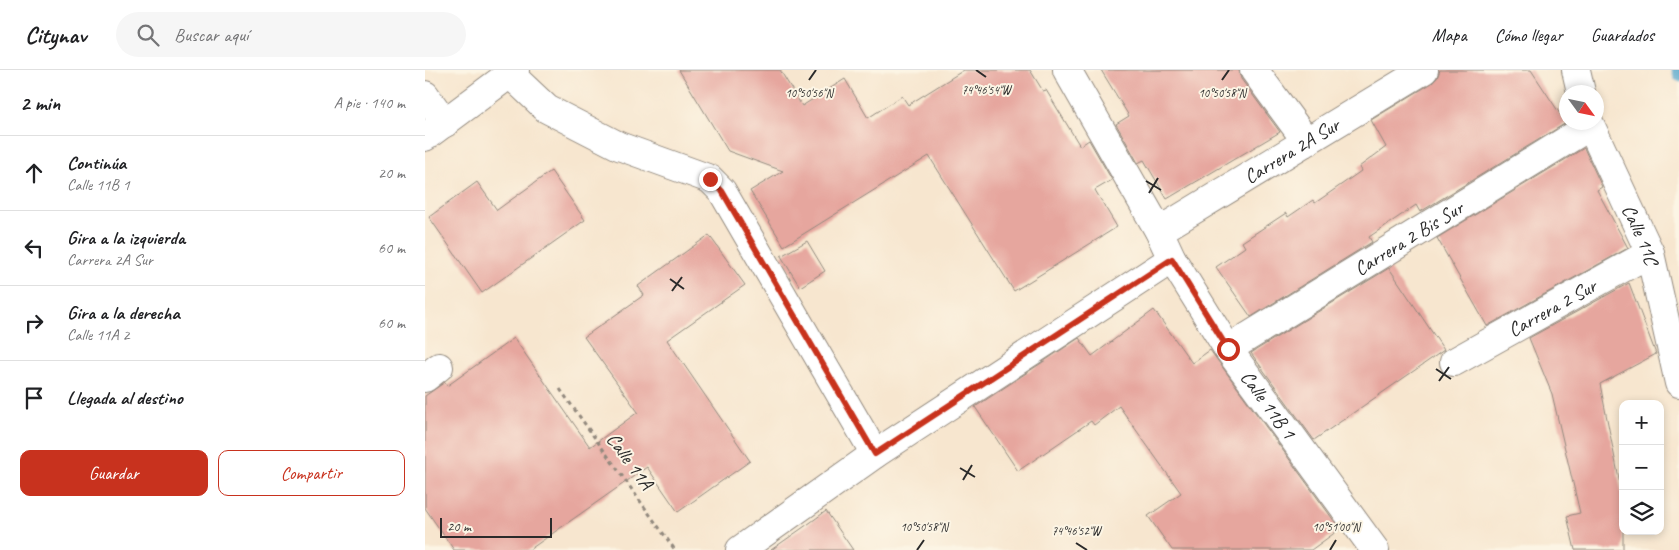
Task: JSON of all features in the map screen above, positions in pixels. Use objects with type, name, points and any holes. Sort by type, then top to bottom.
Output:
[{"type":"street","name":"Calle 11B 1","points":[[1067,70],[1159,231],[1172,259],[1228,349],[1375,550]]},
{"type":"street","points":[[1254,70],[1307,142]]},
{"type":"street","name":"Carrera 2A Sur","points":[[1159,231],[1423,70]]},
{"type":"street","points":[[1575,70],[1579,85]]},
{"type":"street","points":[[425,95],[435,130],[512,72],[547,109],[619,146],[710,179],[722,191],[875,454]]},
{"type":"street","name":"Carrera 2 Bis Sur","points":[[1228,349],[1579,130]]},
{"type":"street","name":"Calle 11C","points":[[1592,130],[1650,253],[1679,383]]},
{"type":"street","name":"Carrera 2 Sur","points":[[1454,362],[1650,253]]},
{"type":"street","points":[[740,550],[875,454],[1172,259]]},
{"type":"path","name":"Calle 11A","points":[[560,389],[675,550]]},
{"type":"building","points":[[679,70],[780,70],[802,106],[845,79],[868,118],[902,96],[908,105],[964,70],[1030,70],[1043,91],[1046,90],[1080,146],[1089,140],[1112,180],[1095,190],[1117,227],[1014,291],[929,156],[784,246],[750,191],[783,171],[728,151]]},
{"type":"building","points":[[1101,70],[1239,70],[1241,79],[1280,132],[1167,199],[1144,160],[1138,163],[1116,124],[1129,116]]},
{"type":"building","points":[[1440,70],[1531,70],[1559,112],[1559,127],[1420,212],[1416,205],[1369,237],[1372,242],[1251,317],[1216,267],[1245,247],[1242,242],[1286,213],[1288,217],[1313,200],[1315,203],[1361,171],[1359,167],[1386,147],[1371,120],[1432,83],[1437,78]]},
{"type":"building","points":[[1584,148],[1602,187],[1597,190],[1628,248],[1487,326],[1437,238]]},
{"type":"building","points":[[551,171],[585,220],[482,293],[429,217],[477,182],[497,210]]},
{"type":"building","points":[[709,235],[745,285],[667,340],[750,461],[678,512],[647,467],[529,550],[454,550],[425,508],[425,396],[445,382],[447,386],[514,338],[590,447],[638,412],[584,337],[644,295],[638,286]]},
{"type":"building","points":[[807,241],[825,271],[800,287],[781,256]]},
{"type":"building","points":[[1389,268],[1444,350],[1314,440],[1251,353]]},
{"type":"building","points":[[1629,283],[1656,354],[1600,384],[1619,479],[1619,535],[1623,535],[1623,550],[1575,550],[1567,516],[1580,513],[1552,394],[1529,338]]},
{"type":"building","points":[[1154,310],[1192,363],[1210,350],[1340,529],[1311,550],[1172,550],[1148,516],[1181,493],[1119,406],[1094,425],[1091,421],[1018,471],[975,407],[1079,338],[1092,356]]},
{"type":"building","points":[[826,511],[853,550],[771,550],[811,522]]},
{"type":"waterway","points":[[1677,70],[1679,76]]},
{"type":"route","points":[[710,179],[722,191],[875,454],[1172,259],[1228,349]]}]
